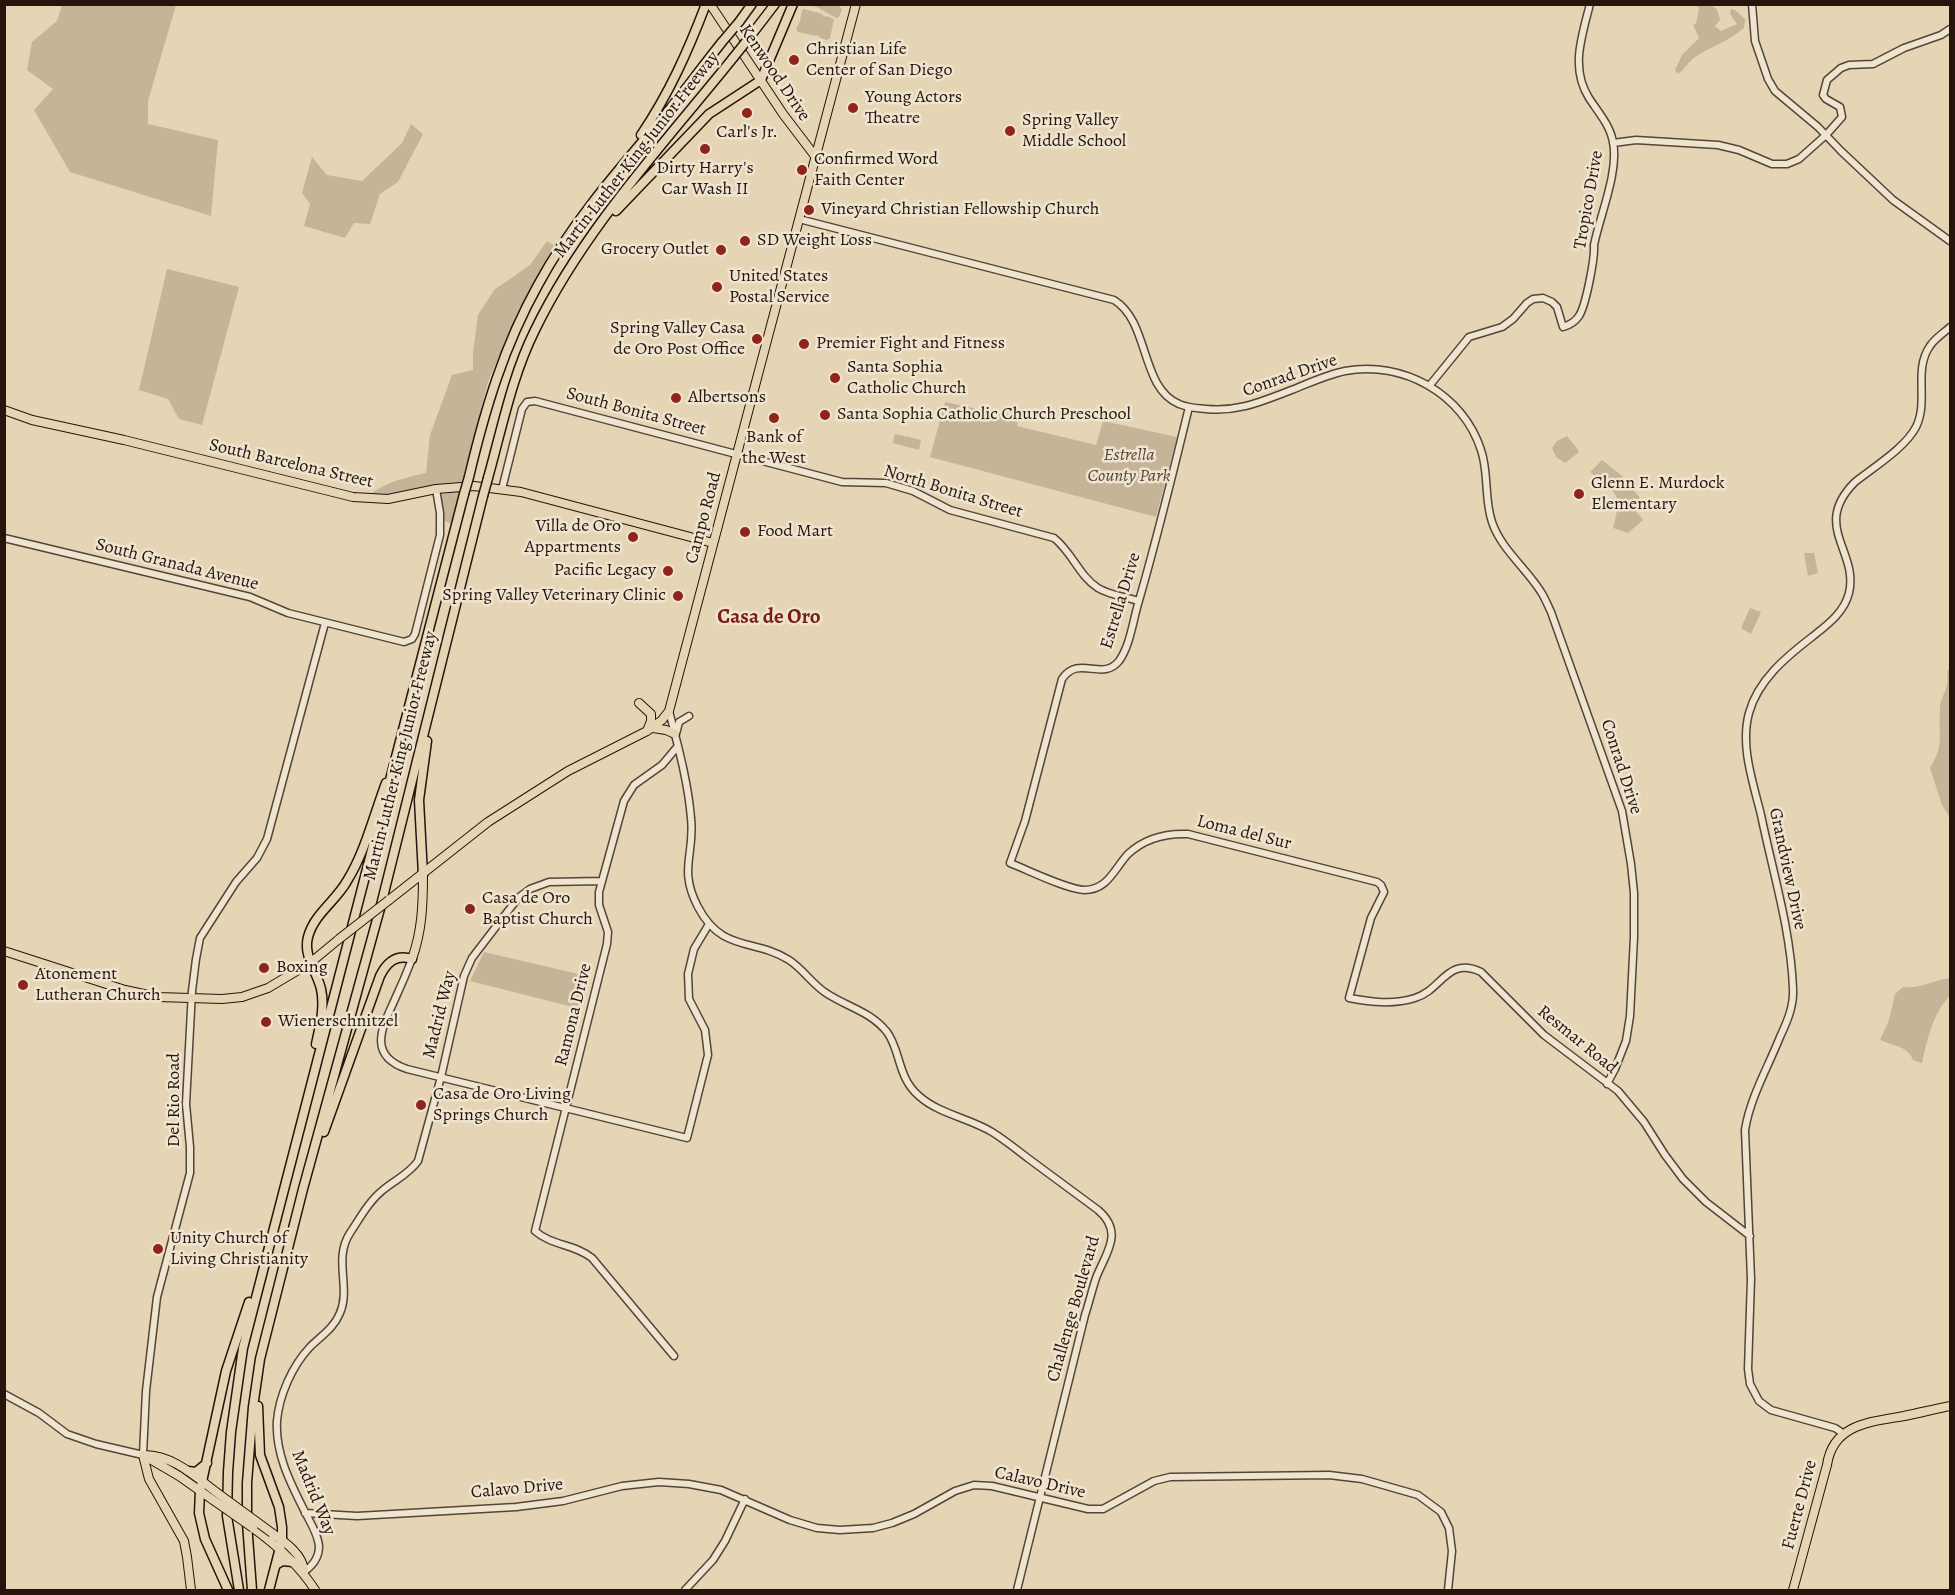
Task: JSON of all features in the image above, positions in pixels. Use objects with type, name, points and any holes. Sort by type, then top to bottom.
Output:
[{"type":"highway","points":[[619,168],[674,81],[708,4]]},
{"type":"highway","name":"Martin Luther King Junior Freeway","points":[[239,1590],[228,1516],[231,1432],[243,1348],[396,761],[482,419],[492,388],[518,323],[538,283],[564,243],[619,168],[666,113],[752,4]]},
{"type":"highway","name":"Martin Luther King Junior Freeway","points":[[252,1590],[247,1523],[247,1483],[249,1443],[258,1369],[303,1189],[381,905],[483,496],[515,380],[534,332],[557,288],[592,235],[775,4]]},
{"type":"highway","points":[[592,235],[709,114],[761,80],[793,4]]},
{"type":"highway","points":[[423,875],[419,800],[437,677]]},
{"type":"highway","points":[[291,1161],[323,1012],[321,990],[310,963],[307,944],[312,928],[324,909],[339,893],[356,864],[396,761]]},
{"type":"highway","points":[[303,1189],[380,976],[388,963],[395,958],[412,959]]},
{"type":"highway","points":[[228,1590],[205,1539],[199,1513],[201,1486],[226,1371],[261,1274]]},
{"type":"highway","points":[[258,1369],[260,1455],[279,1507],[281,1544],[269,1590]]},
{"type":"highway","points":[[188,1471],[196,1472],[207,1462]]},
{"type":"highway","points":[[276,1565],[282,1561],[293,1562]]},
{"type":"main road","name":"Kenwood Drive","points":[[708,4],[798,136],[815,156]]},
{"type":"main road","name":"Campo Road","points":[[4,951],[125,990],[158,997],[191,999],[242,997],[268,988],[310,963],[489,822],[568,771],[650,729],[669,711],[856,4]]},
{"type":"main road","points":[[798,136],[810,139],[820,137]]},
{"type":"main road","name":"South Barcelona Street","points":[[4,410],[39,422],[124,440],[353,497],[388,499],[436,489],[474,486],[502,489],[521,492],[713,543]]},
{"type":"main road","points":[[639,703],[651,714],[650,729],[666,730],[676,736]]},
{"type":"main road","points":[[412,959],[423,915],[423,875]]},
{"type":"main road","points":[[1844,1434],[1861,1424],[1950,1406]]},
{"type":"main road","name":"Fuerte Drive","points":[[1793,1590],[1829,1454],[1844,1434]]},
{"type":"main road","points":[[143,1455],[163,1458],[188,1471],[201,1486]]},
{"type":"main road","points":[[143,1455],[201,1486],[281,1544],[302,1560],[303,1572]]},
{"type":"main road","name":"Del Rio Road","points":[[143,1455],[149,1479],[184,1541],[188,1557],[190,1590]]},
{"type":"main road","points":[[214,1496],[237,1517],[271,1537]]},
{"type":"main road","points":[[281,1544],[315,1590]]},
{"type":"street","name":"Tropico Drive","points":[[1430,385],[1469,337],[1502,327],[1513,319],[1527,303],[1536,298],[1546,299],[1555,304],[1563,327],[1572,324],[1580,314],[1595,257],[1594,245],[1597,230],[1612,175],[1614,143],[1607,126],[1580,80],[1578,70],[1580,46],[1590,4]]},
{"type":"street","points":[[1752,4],[1755,41],[1772,87],[1809,119],[1893,200],[1950,241]]},
{"type":"street","points":[[1614,143],[1636,140],[1718,145],[1739,150],[1772,164],[1787,164],[1799,159],[1826,135],[1843,115],[1840,107],[1823,95],[1825,84],[1830,77],[1845,66],[1874,64],[1904,48],[1941,35],[1950,29]]},
{"type":"street","name":"Conrad Drive","points":[[799,219],[1114,300],[1126,308],[1133,319],[1164,393],[1177,404],[1218,410],[1240,409],[1344,371],[1380,369],[1401,373],[1430,385],[1456,406],[1475,434],[1486,471],[1492,521],[1499,538],[1541,592],[1551,612],[1622,811],[1632,869],[1634,937],[1630,1016],[1626,1041],[1607,1084]]},
{"type":"street","name":"Grandview Drive","points":[[1844,1434],[1835,1428],[1771,1410],[1759,1401],[1751,1388],[1748,1369],[1751,1282],[1745,1148],[1747,1118],[1791,1010],[1793,990],[1782,907],[1747,753],[1746,734],[1749,714],[1764,681],[1779,664],[1830,622],[1846,602],[1851,577],[1837,534],[1838,508],[1848,489],[1913,432],[1922,408],[1924,357],[1932,343],[1950,327]]},
{"type":"street","name":"South Bonita Street","points":[[502,489],[522,409],[527,402],[545,404],[737,454]]},
{"type":"street","name":"Estrella Drive","points":[[1010,863],[1025,821],[1062,679],[1074,668],[1104,670],[1116,664],[1123,653],[1139,601],[1189,407]]},
{"type":"street","name":"North Bonita Street","points":[[737,454],[842,482],[886,483],[913,491],[950,510],[1054,538],[1096,587],[1139,601]]},
{"type":"street","name":"South Granada Avenue","points":[[4,537],[250,597],[283,611],[404,642],[410,640],[415,634],[438,547],[441,524],[436,489]]},
{"type":"street","name":"Del Rio Road","points":[[143,1455],[146,1390],[157,1297],[190,1173],[186,1104],[191,999],[200,938],[236,882],[257,858],[267,839],[325,623]]},
{"type":"street","points":[[412,959],[382,1029],[382,1047],[389,1059],[399,1066],[687,1138],[708,1055],[705,1030],[689,999],[688,974],[696,944],[709,924],[688,883],[691,819],[676,736],[669,711]]},
{"type":"street","points":[[676,736],[680,722],[688,716]]},
{"type":"street","name":"Ramona Drive","points":[[674,1356],[592,1258],[578,1249],[551,1242],[535,1231],[608,940],[599,905],[602,881],[626,795],[637,783],[664,763],[678,746]]},
{"type":"street","name":"Loma del Sur","points":[[1010,863],[1076,889],[1090,889],[1099,887],[1109,880],[1125,858],[1144,842],[1167,835],[1188,834],[1377,882],[1383,889],[1382,897],[1371,918],[1349,998]]},
{"type":"street","name":"Madrid Way","points":[[303,1572],[314,1563],[319,1549],[318,1538],[286,1472],[279,1447],[277,1422],[282,1397],[291,1376],[308,1349],[330,1328],[340,1312],[343,1298],[341,1257],[349,1235],[374,1198],[410,1172],[418,1161],[467,967],[515,902],[530,888],[544,883],[602,881]]},
{"type":"street","name":"Challenge Boulevard","points":[[709,924],[719,933],[736,942],[787,959],[828,994],[862,1010],[875,1019],[888,1034],[906,1080],[919,1096],[935,1107],[994,1133],[1098,1210],[1111,1228],[1111,1244],[1096,1278],[1085,1315],[1017,1590]]},
{"type":"street","name":"Resmar Road","points":[[1349,998],[1389,1003],[1418,998],[1454,970],[1463,968],[1481,972],[1544,1035],[1618,1091],[1644,1122],[1683,1179],[1706,1202],[1749,1236]]},
{"type":"street","points":[[1615,1069],[1618,1091]]},
{"type":"street","points":[[4,1394],[39,1413],[67,1434],[96,1444],[143,1455]]},
{"type":"street","name":"Calavo Drive","points":[[305,1513],[357,1516],[516,1507],[563,1501],[631,1484],[659,1482],[700,1485],[745,1499],[790,1520],[817,1528],[840,1530],[873,1528],[899,1521],[921,1511],[945,1495],[969,1486],[992,1486],[1088,1509],[1103,1509],[1154,1481],[1170,1477],[1329,1475],[1362,1479],[1418,1496],[1434,1505],[1441,1512],[1451,1537],[1452,1559],[1448,1590]]},
{"type":"street","points":[[685,1590],[713,1560],[725,1541],[745,1499]]},
{"type":"green space","points":[[62,5],[176,5],[148,101],[148,124],[218,140],[211,216],[70,172],[34,110],[53,89],[27,70],[32,42],[57,21]]},
{"type":"green space","points":[[807,5],[838,5],[842,9],[839,17],[836,18],[817,7]]},
{"type":"green space","points":[[1697,5],[1710,5],[1717,9],[1720,20],[1715,26],[1721,31],[1737,24],[1730,14],[1731,9],[1745,19],[1744,28],[1695,57],[1678,74],[1675,70],[1682,55],[1699,38],[1693,25],[1696,23],[1699,10]]},
{"type":"green space","points":[[804,9],[834,19],[830,38],[827,40],[818,35],[798,32],[796,29]]},
{"type":"green space","points":[[411,124],[423,134],[398,182],[380,194],[370,224],[354,223],[345,238],[304,226],[310,204],[302,193],[312,157],[327,175],[362,181],[402,143]]},
{"type":"green space","points":[[547,241],[555,246],[519,309],[488,382],[452,524],[440,519],[436,489],[367,498],[386,485],[426,473],[430,435],[452,375],[473,370],[478,315],[494,290],[530,265]]},
{"type":"green space","points":[[167,269],[239,287],[202,425],[179,419],[168,399],[139,390]]},
{"type":"green space","name":"Estrella County Park","points":[[945,402],[1018,418],[1017,426],[1096,445],[1103,421],[1177,437],[1156,517],[930,457]]},
{"type":"green space","points":[[895,434],[904,436],[904,439],[905,436],[921,440],[919,450],[893,443]]},
{"type":"green space","points":[[1567,436],[1579,451],[1565,463],[1556,457],[1552,448],[1557,441]]},
{"type":"green space","points":[[1602,460],[1621,475],[1640,498],[1632,506],[1643,520],[1628,533],[1613,528],[1617,507],[1615,495],[1590,472]]},
{"type":"green space","points":[[1804,553],[1814,553],[1818,573],[1808,576]]},
{"type":"green space","points":[[1750,608],[1761,612],[1751,634],[1741,628]]},
{"type":"green space","points":[[1950,668],[1950,818],[1942,805],[1930,768],[1938,752],[1940,704],[1947,684],[1947,672]]},
{"type":"green space","points":[[484,952],[591,977],[581,1009],[470,981]]},
{"type":"green space","points":[[1950,978],[1950,996],[1935,1018],[1922,1063],[1913,1060],[1904,1049],[1880,1040],[1889,1020],[1895,994],[1903,987],[1915,987]]},
{"type":"place","name":"Christian Life Center of San Diego","points":[[794,60]]},
{"type":"place","name":"Young Actors Theatre","points":[[853,108]]},
{"type":"place","name":"Carl's Jr.","points":[[747,113]]},
{"type":"place","name":"Spring Valley Middle School","points":[[1010,131]]},
{"type":"place","name":"Dirty Harry's Car Wash II","points":[[705,149]]},
{"type":"place","name":"Confirmed Word Faith Center","points":[[802,170]]},
{"type":"place","name":"Vineyard Christian Fellowship Church","points":[[809,210]]},
{"type":"place","name":"SD Weight Loss","points":[[745,241]]},
{"type":"place","name":"Grocery Outlet","points":[[721,250]]},
{"type":"place","name":"United States Postal Service","points":[[717,287]]},
{"type":"place","name":"Spring Valley Casa de Oro Post Office","points":[[757,339]]},
{"type":"place","name":"Premier Fight and Fitness","points":[[804,344]]},
{"type":"place","name":"Santa Sophia Catholic Church","points":[[835,378]]},
{"type":"place","name":"Albertsons","points":[[676,398]]},
{"type":"place","name":"Santa Sophia Catholic Church Preschool","points":[[825,415]]},
{"type":"place","name":"Bank of the West","points":[[774,418]]},
{"type":"place","name":"Glenn E. Murdock Elementary","points":[[1579,494]]},
{"type":"place","name":"Food Mart","points":[[745,532]]},
{"type":"place","name":"Villa de Oro Appartments","points":[[633,537]]},
{"type":"place","name":"Pacific Legacy","points":[[668,571]]},
{"type":"place","name":"Spring Valley Veterinary Clinic","points":[[678,596]]},
{"type":"place","name":"Casa de Oro Baptist Church","points":[[470,909]]},
{"type":"place","name":"Boxing","points":[[264,968]]},
{"type":"place","name":"Atonement Lutheran Church","points":[[23,985]]},
{"type":"place","name":"Wienerschnitzel","points":[[266,1022]]},
{"type":"place","name":"Casa de Oro Living Springs Church","points":[[421,1105]]},
{"type":"place","name":"Unity Church of Living Christianity","points":[[158,1249]]},
{"type":"district","name":"Casa de Oro","points":[[769,618]]}]
